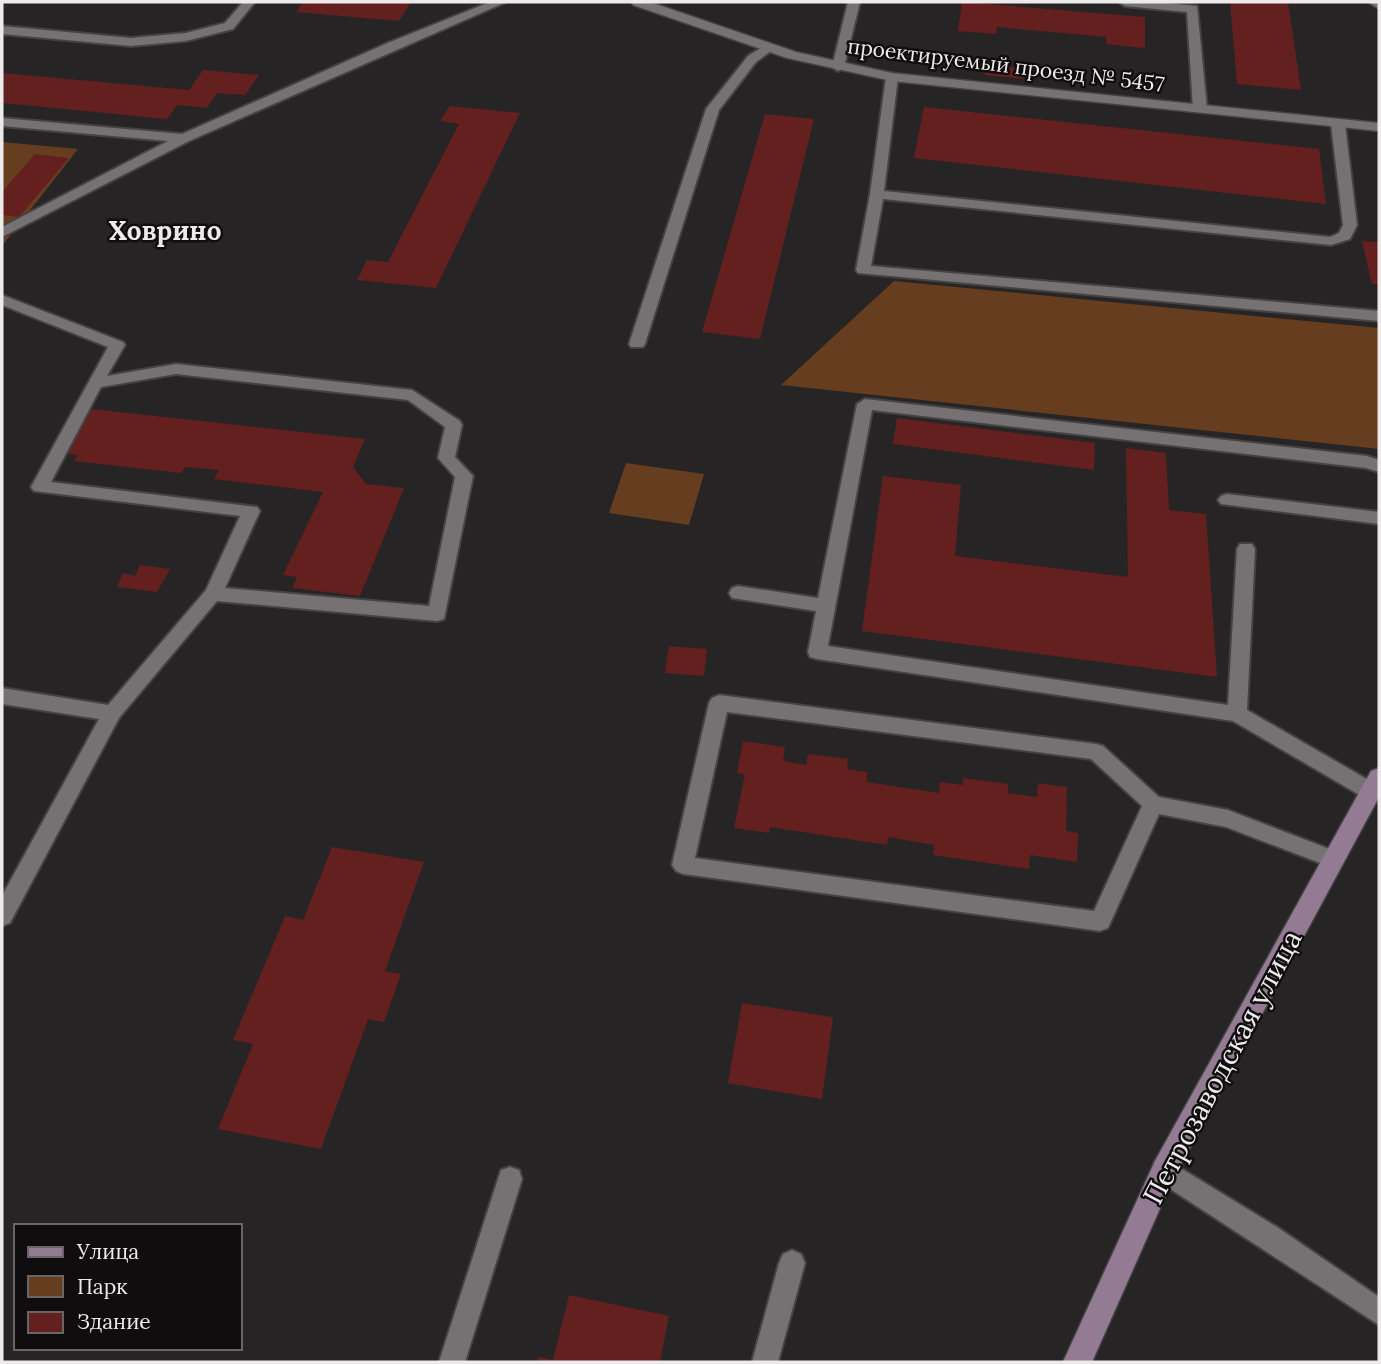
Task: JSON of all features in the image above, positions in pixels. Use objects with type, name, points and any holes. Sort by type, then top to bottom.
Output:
[{"type":"main road","name":"Петрозаводская улица","points":[[1077,1362],[1164,1170],[1374,784]]},
{"type":"street","name":"проектируемый проезд № 5457","points":[[638,2],[767,48],[892,78],[1379,127]]},
{"type":"lane","points":[[2,30],[131,42],[186,37],[229,26],[249,2]]},
{"type":"lane","points":[[2,233],[184,138],[394,45],[500,2]]},
{"type":"lane","points":[[838,67],[853,2]]},
{"type":"lane","points":[[1125,2],[1193,9],[1200,109]]},
{"type":"lane","points":[[637,344],[713,109],[752,59],[767,48]]},
{"type":"lane","points":[[892,78],[877,194],[863,270],[1379,316]]},
{"type":"lane","points":[[2,122],[184,138]]},
{"type":"lane","points":[[877,194],[1331,241],[1345,236],[1350,225],[1338,124]]},
{"type":"lane","points":[[2,300],[117,345],[40,487],[251,511],[213,594],[112,713],[2,916]]},
{"type":"lane","points":[[95,383],[176,369],[412,395],[454,425],[446,458],[464,476],[438,614],[213,594]]},
{"type":"lane","points":[[1374,784],[1237,714],[817,652],[865,404],[1367,462],[1379,466]]},
{"type":"lane","points":[[1227,500],[1379,518]]},
{"type":"lane","points":[[1237,714],[1246,549]]},
{"type":"lane","points":[[738,593],[825,606]]},
{"type":"lane","points":[[2,696],[112,713]]},
{"type":"lane","points":[[1153,804],[1100,921],[683,865],[719,703],[1096,752],[1153,804],[1228,819],[1333,859]]},
{"type":"lane","points":[[1164,1170],[1268,1236],[1379,1312]]},
{"type":"lane","points":[[452,1362],[510,1179]]},
{"type":"lane","points":[[765,1362],[792,1263]]},
{"type":"green space","points":[[2,142],[78,149],[2,246]]},
{"type":"green space","points":[[894,281],[1379,328],[1379,449],[781,385]]},
{"type":"green space","points":[[626,463],[704,474],[689,525],[609,513]]},
{"type":"building","points":[[303,2],[411,2],[399,21],[296,12]]},
{"type":"building","points":[[962,2],[1145,17],[1145,48],[1106,44],[1106,37],[997,27],[996,34],[958,31]]},
{"type":"building","points":[[1230,2],[1288,2],[1301,90],[1237,84]]},
{"type":"building","points":[[986,64],[1026,69],[1025,79],[984,75]]},
{"type":"building","points":[[203,70],[259,75],[245,95],[217,93],[207,108],[177,105],[167,119],[2,103],[2,73],[189,90]]},
{"type":"building","points":[[450,106],[520,113],[436,288],[357,280],[367,260],[388,262],[459,124],[440,121]]},
{"type":"building","points":[[924,107],[1319,149],[1326,204],[914,158]]},
{"type":"building","points":[[765,114],[814,119],[760,339],[702,332]]},
{"type":"building","points":[[35,154],[69,158],[19,217],[2,215],[2,192]]},
{"type":"building","points":[[1362,241],[1379,242],[1379,284],[1372,284]]},
{"type":"building","points":[[91,409],[365,439],[353,467],[366,484],[404,488],[360,596],[292,588],[297,577],[283,575],[323,492],[214,479],[219,470],[185,467],[181,473],[74,461],[78,455],[63,453]]},
{"type":"building","points":[[897,418],[1095,443],[1094,470],[893,444]]},
{"type":"building","points":[[1126,448],[1166,453],[1169,510],[1206,514],[1217,677],[862,631],[883,476],[961,485],[955,556],[1128,577]]},
{"type":"building","points":[[140,565],[170,569],[157,592],[117,587],[123,573],[135,576]]},
{"type":"building","points":[[669,646],[707,649],[704,676],[665,673]]},
{"type":"building","points":[[743,741],[785,747],[783,761],[806,765],[808,754],[848,759],[847,769],[867,772],[867,782],[939,793],[940,782],[963,785],[963,778],[1008,784],[1008,793],[1037,797],[1038,783],[1067,787],[1066,831],[1078,833],[1077,862],[1030,855],[1029,869],[933,855],[934,845],[888,837],[887,845],[770,827],[769,833],[734,828],[745,774],[737,773]]},
{"type":"building","points":[[332,847],[424,862],[385,971],[401,974],[384,1022],[368,1019],[321,1149],[218,1129],[253,1044],[233,1040],[285,916],[303,920]]},
{"type":"building","points":[[742,1003],[833,1017],[822,1099],[728,1083]]},
{"type":"building","points":[[569,1295],[669,1316],[660,1362],[537,1362],[538,1357],[553,1360]]},
{"type":"district","name":"Ховрино","points":[[165,230]]}]
